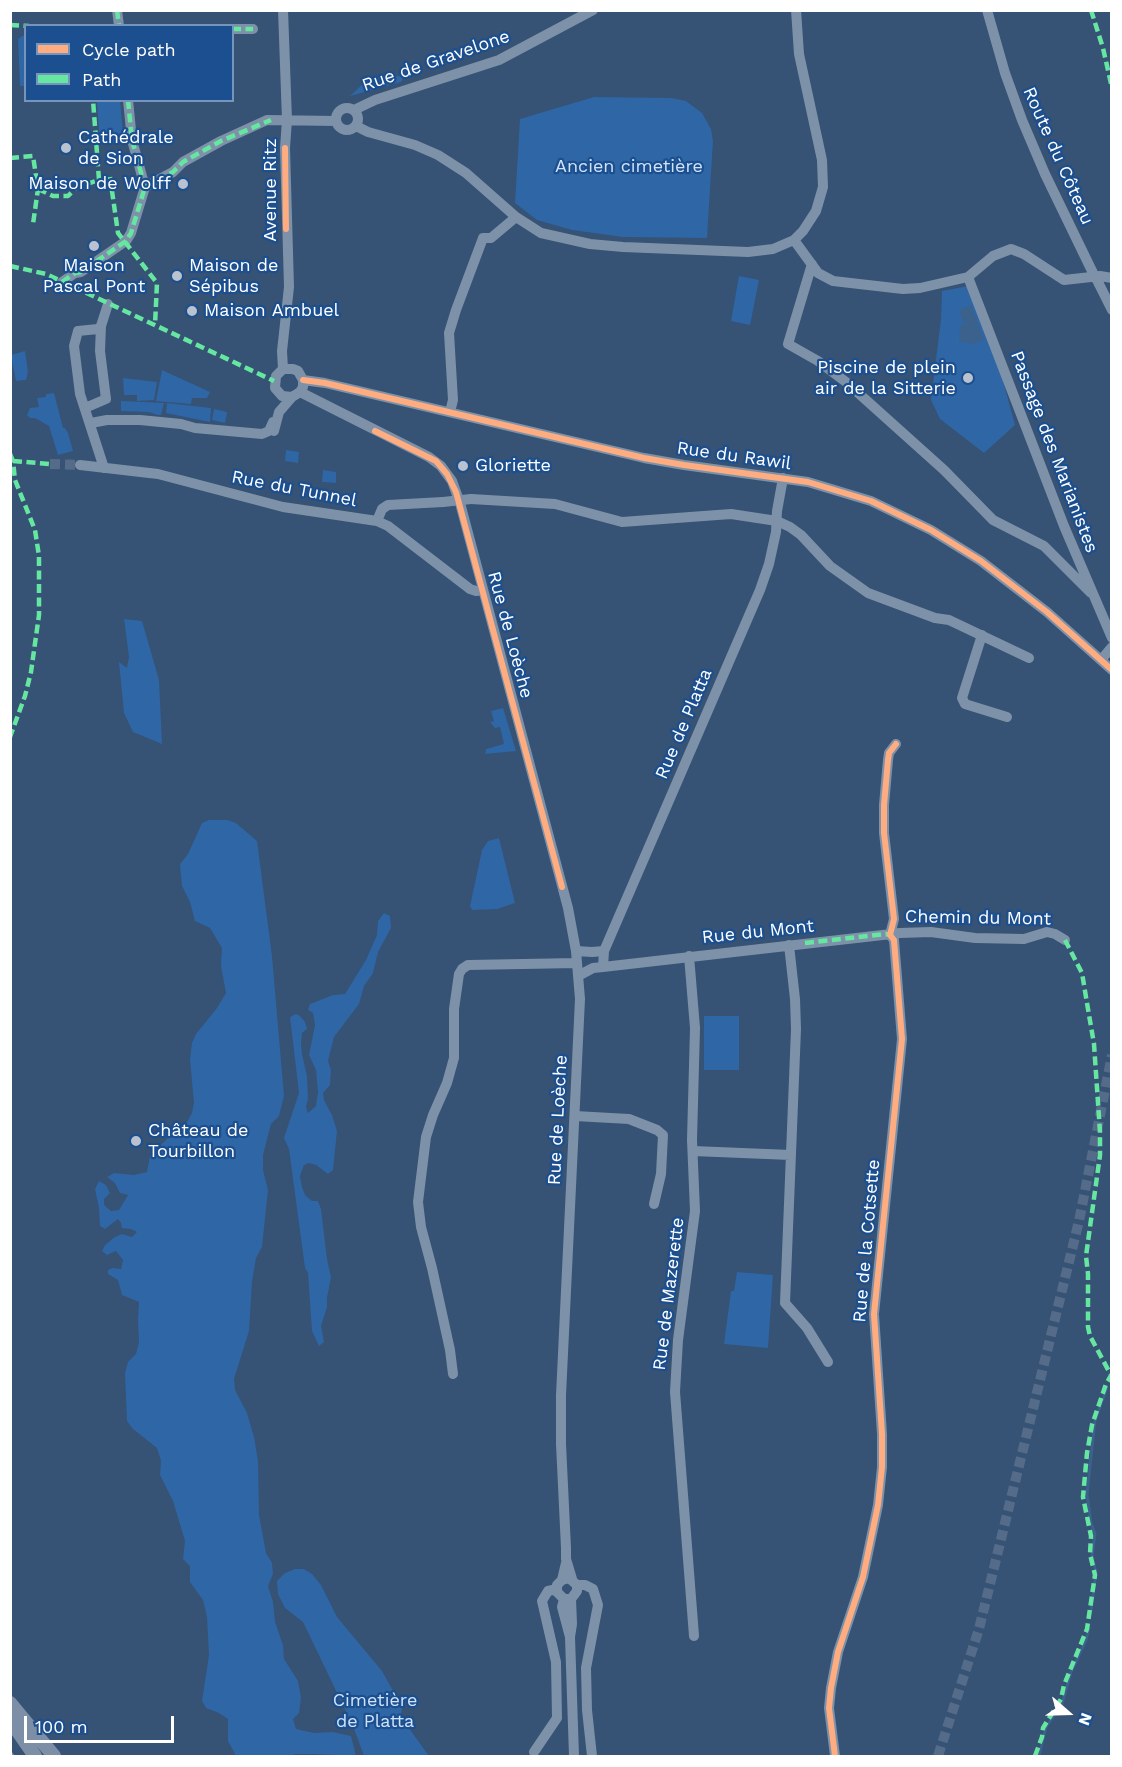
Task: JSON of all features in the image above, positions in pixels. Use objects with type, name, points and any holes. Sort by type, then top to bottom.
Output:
[{"type":"main road","points":[[10,1703],[54,1756]]},
{"type":"main road","points":[[10,1720],[35,1756]]},
{"type":"street","name":"Avenue Ritz","points":[[283,10],[287,120],[285,148],[288,306],[283,344],[283,369]]},
{"type":"street","name":"Rue de Gravelone","points":[[354,110],[375,100],[499,60],[593,10]]},
{"type":"street","points":[[356,126],[358,118],[354,110],[342,109],[337,114],[336,121],[339,127],[346,130],[356,126],[438,155],[466,173],[516,217],[541,233],[590,244],[623,247],[761,251],[780,246],[794,240],[816,211],[823,188],[824,174],[801,65],[796,10]]},
{"type":"street","name":"Route du Côteau","points":[[987,10],[1005,73],[1022,120],[1045,174],[1112,310]]},
{"type":"street","points":[[234,29],[253,29]]},
{"type":"street","points":[[62,282],[75,273],[81,272],[126,241],[131,233],[145,187],[132,140],[128,102]]},
{"type":"street","points":[[145,187],[173,172],[183,162],[218,142],[271,120],[336,121]]},
{"type":"street","points":[[450,412],[453,400],[449,333],[456,310],[483,238],[491,238],[516,217]]},
{"type":"street","points":[[794,240],[818,273],[833,281],[903,289],[920,288],[968,277],[993,256],[1011,249],[1024,254],[1064,280],[1100,276],[1112,278]]},
{"type":"street","points":[[812,264],[788,344],[818,361],[846,382],[944,470],[993,520],[1044,546],[1091,592]]},
{"type":"street","name":"Passage des Marianistes","points":[[968,277],[1091,592],[1112,638]]},
{"type":"street","points":[[85,408],[106,399],[100,351],[100,326],[108,304]]},
{"type":"street","points":[[100,326],[78,331],[74,346],[80,394],[104,468]]},
{"type":"street","points":[[283,369],[293,369],[301,375],[303,380],[303,387],[279,412],[273,434],[276,376],[283,369]]},
{"type":"street","name":"Rue du Rawil","points":[[303,380],[325,383],[644,458],[823,485],[854,495],[891,509],[931,530],[1004,578],[1065,627],[1112,670]]},
{"type":"street","points":[[277,391],[282,396],[296,395]]},
{"type":"street","name":"Rue de Loèche","points":[[296,395],[423,454],[441,466],[456,492],[566,901],[576,951],[580,1022],[561,1395],[567,1590],[572,1624],[570,1637],[574,1756]]},
{"type":"street","points":[[91,423],[107,420],[140,420],[262,434],[269,431],[273,422]]},
{"type":"street","name":"Rue du Tunnel","points":[[80,465],[158,474],[284,507],[377,520],[418,548],[470,589],[483,590]]},
{"type":"street","name":"Rue de Platta","points":[[603,967],[604,951],[760,589],[769,564],[783,478]]},
{"type":"street","points":[[377,520],[382,509],[388,505],[471,499],[555,504],[622,522],[731,514],[777,522],[801,535],[830,566],[868,593],[935,618],[949,620],[1029,658]]},
{"type":"street","points":[[982,635],[962,698],[965,704],[1007,717]]},
{"type":"street","points":[[1101,660],[1112,647]]},
{"type":"street","name":"Rue de la Cotsette","points":[[835,1756],[829,1708],[831,1688],[838,1652],[863,1577],[881,1479],[882,1434],[874,1314],[902,1040],[894,940],[890,935],[894,919],[884,823],[889,753],[896,744]]},
{"type":"street","name":"Chemin du Mont","points":[[890,935],[931,932],[975,938],[1024,939],[1047,932],[1055,933],[1065,940]]},
{"type":"street","name":"Rue du Mont","points":[[578,976],[593,968],[630,963],[890,935]]},
{"type":"street","points":[[789,945],[796,1029],[785,1303],[807,1328],[828,1362]]},
{"type":"street","points":[[576,951],[604,951],[630,963]]},
{"type":"street","name":"Rue de Mazerette","points":[[689,956],[695,1028],[693,1151],[695,1211],[678,1340],[675,1392],[694,1636]]},
{"type":"street","points":[[453,1374],[450,1350],[417,1202],[426,1137],[454,1058],[454,1009],[459,974],[468,965],[577,963]]},
{"type":"street","points":[[575,1116],[629,1119],[657,1130],[663,1135],[661,1174],[654,1204]]},
{"type":"street","points":[[693,1151],[791,1155]]},
{"type":"street","points":[[534,1752],[555,1722],[558,1713],[556,1662],[543,1605],[545,1598],[551,1600],[567,1590],[585,1585],[593,1589],[598,1605],[586,1668],[587,1710],[592,1756]]},
{"type":"green space","points":[[24,36],[24,86],[20,86],[18,39]]},
{"type":"green space","points":[[404,76],[401,82],[350,96],[370,77]]},
{"type":"green space","name":"Ancien cimetière","points":[[594,97],[671,98],[686,101],[702,113],[711,129],[713,141],[707,238],[623,237],[572,230],[537,220],[515,203],[520,119]]},
{"type":"green space","points":[[97,102],[120,102],[124,143],[100,144]]},
{"type":"green space","points":[[739,276],[759,280],[750,325],[731,321]]},
{"type":"green space","name":"Piscine de plein air de la Sitterie","points":[[968,286],[996,355],[1015,425],[984,453],[940,419],[931,400],[941,319],[942,291]]},
{"type":"green space","points":[[25,351],[28,372],[26,380],[16,381],[11,355]]},
{"type":"green space","points":[[162,370],[210,392],[207,398],[192,398],[191,404],[156,401]]},
{"type":"green space","points":[[123,378],[157,382],[154,400],[137,401],[137,395],[124,395]]},
{"type":"green space","points":[[54,393],[63,428],[68,433],[73,451],[58,455],[49,426],[27,415],[30,408],[39,407],[37,398]]},
{"type":"green space","points":[[121,401],[164,403],[161,415],[158,415],[149,412],[121,411]]},
{"type":"green space","points":[[167,403],[211,408],[210,422],[166,413]]},
{"type":"green space","points":[[214,409],[227,412],[225,423],[212,420]]},
{"type":"green space","points":[[286,450],[299,452],[298,463],[285,461]]},
{"type":"green space","points":[[323,470],[336,472],[336,483],[322,482]]},
{"type":"green space","points":[[124,619],[142,621],[159,680],[162,744],[133,732],[124,713],[119,662],[127,668],[129,657]]},
{"type":"green space","points":[[503,708],[516,751],[485,754],[486,749],[504,744],[500,727],[495,728],[490,722],[494,721],[491,711]]},
{"type":"green space","points":[[209,820],[227,820],[236,823],[257,841],[272,956],[284,1096],[279,1116],[271,1124],[263,1155],[263,1170],[268,1190],[262,1247],[256,1258],[249,1331],[234,1379],[235,1390],[247,1413],[254,1437],[258,1461],[259,1515],[266,1553],[272,1563],[273,1574],[268,1586],[273,1602],[275,1622],[283,1645],[284,1659],[298,1681],[301,1698],[299,1713],[293,1719],[296,1729],[351,1736],[356,1756],[296,1754],[236,1756],[228,1741],[228,1719],[206,1708],[202,1701],[209,1655],[207,1617],[203,1600],[190,1582],[190,1566],[183,1559],[185,1541],[173,1501],[160,1475],[161,1461],[157,1448],[133,1429],[127,1421],[125,1373],[128,1362],[136,1354],[139,1342],[139,1302],[122,1295],[118,1280],[108,1274],[108,1270],[113,1268],[121,1269],[123,1260],[116,1251],[107,1255],[102,1251],[105,1245],[115,1237],[122,1234],[132,1237],[137,1232],[122,1228],[118,1219],[105,1229],[100,1226],[95,1189],[99,1181],[106,1185],[110,1193],[104,1199],[104,1205],[111,1211],[119,1210],[128,1195],[120,1193],[115,1183],[107,1177],[114,1173],[134,1175],[147,1172],[150,1156],[173,1133],[186,1124],[192,1113],[194,1103],[190,1059],[192,1043],[226,993],[221,966],[222,948],[210,928],[195,921],[190,902],[182,886],[180,864],[188,854],[202,823]]},
{"type":"green space","points":[[499,838],[515,903],[497,909],[472,910],[470,906],[482,850],[488,841]]},
{"type":"green space","points":[[384,913],[390,916],[391,928],[378,952],[373,973],[364,986],[359,1004],[334,1037],[328,1061],[331,1070],[330,1085],[323,1093],[337,1131],[333,1170],[328,1174],[309,1163],[304,1165],[300,1176],[305,1195],[312,1201],[318,1201],[321,1209],[331,1277],[327,1307],[321,1326],[324,1342],[319,1346],[312,1331],[308,1273],[305,1268],[289,1149],[284,1138],[299,1093],[290,1017],[296,1014],[300,1016],[307,1029],[302,1033],[301,1044],[307,1076],[306,1107],[308,1113],[316,1106],[318,1092],[316,1070],[309,1055],[315,1025],[313,1013],[308,1010],[310,1004],[333,995],[345,994],[366,960],[377,935],[378,921]]},
{"type":"green space","points":[[704,1016],[739,1016],[739,1070],[704,1070]]},
{"type":"green space","points":[[737,1272],[773,1275],[768,1348],[724,1344],[731,1291],[734,1291]]},
{"type":"green space","name":"Cimetière de Platta","points":[[295,1569],[304,1569],[312,1574],[321,1585],[337,1617],[382,1671],[402,1707],[401,1717],[429,1756],[364,1756],[353,1726],[303,1622],[285,1608],[278,1594],[277,1581],[285,1573]]},
{"type":"shaded area","points":[[971,305],[984,340],[972,344],[959,341],[960,326],[964,324],[959,310]]},
{"type":"waterway","points":[[1091,1611],[1096,1572],[1092,1556],[1095,1534],[1087,1494],[1095,1420],[1107,1388]]},
{"type":"waterway","points":[[1039,1756],[1046,1727],[1062,1704],[1071,1672],[1089,1628]]},
{"type":"tunnel","points":[[50,464],[80,465]]},
{"type":"tunnel","points":[[938,1756],[979,1629],[1079,1221],[1112,1055]]},
{"type":"railway","points":[[10,1752],[13,1756]]},
{"type":"marked path","points":[[117,10],[119,24]]},
{"type":"marked path","points":[[1091,10],[1112,88]]},
{"type":"marked path","points":[[10,25],[24,26]]},
{"type":"marked path","points":[[234,29],[253,29]]},
{"type":"marked path","points":[[38,189],[53,196],[68,196],[77,187],[99,180],[93,102]]},
{"type":"marked path","points":[[128,102],[132,140],[145,187]]},
{"type":"marked path","points":[[62,282],[75,273],[81,272],[126,241],[131,233],[145,187],[221,141],[271,120]]},
{"type":"marked path","points":[[10,158],[33,156],[38,189],[33,224]]},
{"type":"marked path","points":[[110,177],[118,233],[157,283],[155,325]]},
{"type":"marked path","points":[[10,266],[46,274],[274,381]]},
{"type":"marked path","points":[[10,454],[15,480],[35,530],[39,556],[39,615],[31,672],[10,737]]},
{"type":"marked path","points":[[13,461],[50,464]]},
{"type":"marked path","points":[[805,943],[890,935]]},
{"type":"marked path","points":[[1065,940],[1082,973],[1094,1044],[1100,1132],[1100,1155],[1086,1256],[1088,1327],[1090,1336],[1112,1377]]},
{"type":"marked path","points":[[1035,1756],[1043,1728],[1061,1699],[1064,1685],[1087,1629],[1095,1575],[1090,1554],[1091,1536],[1083,1497],[1087,1453],[1092,1425],[1106,1384],[1112,1374]]},
{"type":"cycle path","points":[[285,148],[286,229]]},
{"type":"cycle path","points":[[303,380],[325,383],[644,458],[808,482],[871,501],[931,530],[981,561],[1047,612],[1112,670]]},
{"type":"cycle path","points":[[375,431],[436,461],[447,474],[456,492],[562,887]]},
{"type":"cycle path","points":[[835,1756],[829,1708],[831,1688],[838,1652],[863,1577],[878,1505],[882,1467],[874,1314],[902,1039],[894,940],[890,935],[894,919],[884,833],[888,760],[889,753],[896,744]]},
{"type":"place","name":"Cathédrale de Sion","points":[[66,148]]},
{"type":"place","name":"Maison de Wolff","points":[[183,184]]},
{"type":"place","name":"Maison Pascal Pont","points":[[94,246]]},
{"type":"place","name":"Maison de Sépibus","points":[[177,276]]},
{"type":"place","name":"Maison Ambuel","points":[[192,311]]},
{"type":"place","name":"Piscine de plein air de la Sitterie","points":[[968,378]]},
{"type":"place","name":"Gloriette","points":[[463,466]]},
{"type":"place","name":"Château de Tourbillon","points":[[136,1141]]}]
